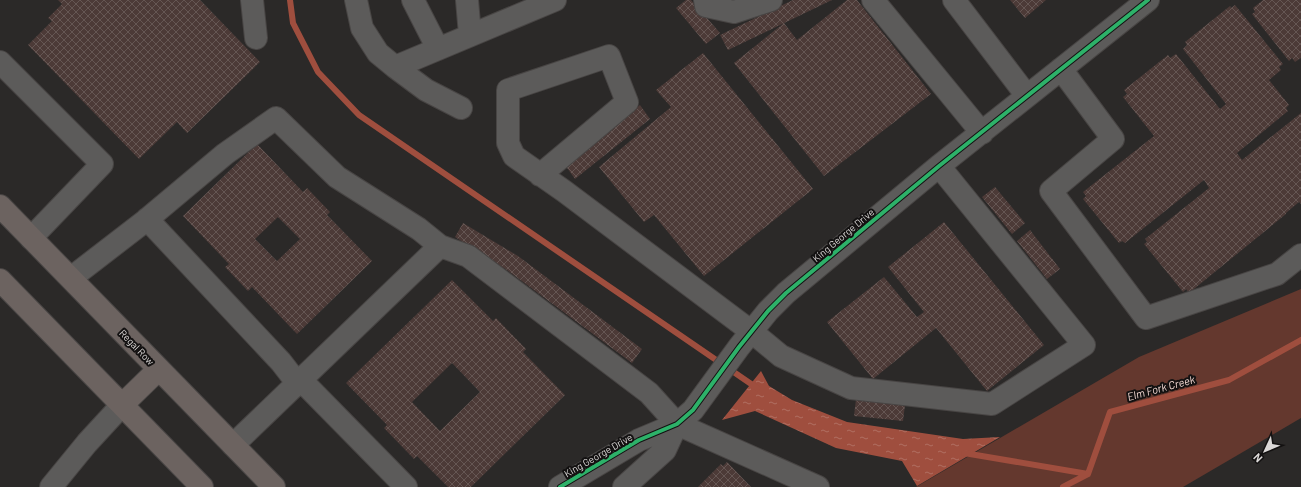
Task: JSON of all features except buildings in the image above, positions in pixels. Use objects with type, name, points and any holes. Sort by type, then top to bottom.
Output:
[{"type":"main road","name":"Regal Row","points":[[0,206],[274,487]]},
{"type":"main road","points":[[0,280],[202,487]]},
{"type":"main road","points":[[122,405],[158,369]]},
{"type":"street","points":[[252,0],[256,38]]},
{"type":"street","points":[[356,0],[362,28],[378,53],[426,90],[461,108]]},
{"type":"street","points":[[413,0],[438,49]]},
{"type":"street","points":[[467,0],[470,35]]},
{"type":"street","points":[[395,67],[470,35],[519,7],[555,0]]},
{"type":"street","points":[[705,0],[706,6],[734,12],[771,0]]},
{"type":"street","points":[[873,0],[982,133]]},
{"type":"street","points":[[954,0],[1027,96]]},
{"type":"street","name":"King George Drive","points":[[624,487],[665,450],[685,417],[745,340],[786,293],[939,166],[1148,0]]},
{"type":"street","points":[[540,175],[626,102],[609,56],[508,90],[508,143],[514,156],[540,175],[564,191],[745,340],[851,388],[992,404],[1084,345],[939,166]]},
{"type":"street","points":[[0,62],[102,164],[31,238]]},
{"type":"street","points":[[1061,69],[1113,139],[1052,191],[1146,318],[1277,274],[1301,256]]},
{"type":"street","points":[[71,278],[147,220],[225,154],[276,118],[337,177],[419,229],[440,246],[468,256],[649,393],[685,417],[818,487]]},
{"type":"street","points":[[147,220],[299,382],[406,487]]},
{"type":"street","points":[[233,446],[440,246]]},
{"type":"street","points":[[51,487],[122,405]]},
{"type":"street","name":"King George Drive","points":[[560,487],[639,440],[685,417]]},
{"type":"shaded area","points":[[1301,289],[1301,418],[1183,487],[916,487],[1139,357]]},
{"type":"water","points":[[761,371],[769,386],[792,400],[847,422],[963,439],[1000,437],[917,486],[902,461],[836,448],[755,411],[722,420]]},
{"type":"waterway","points":[[290,0],[293,23],[318,72],[359,115],[757,388]]},
{"type":"waterway","name":"Elm Fork Creek","points":[[1063,487],[1088,474],[1110,412],[1229,380],[1301,340]]},
{"type":"waterway","points":[[964,453],[1088,474]]},
{"type":"cycle path","points":[[560,487],[639,440],[677,424],[693,410],[739,347],[768,311],[786,293],[939,166],[1148,0]]}]
